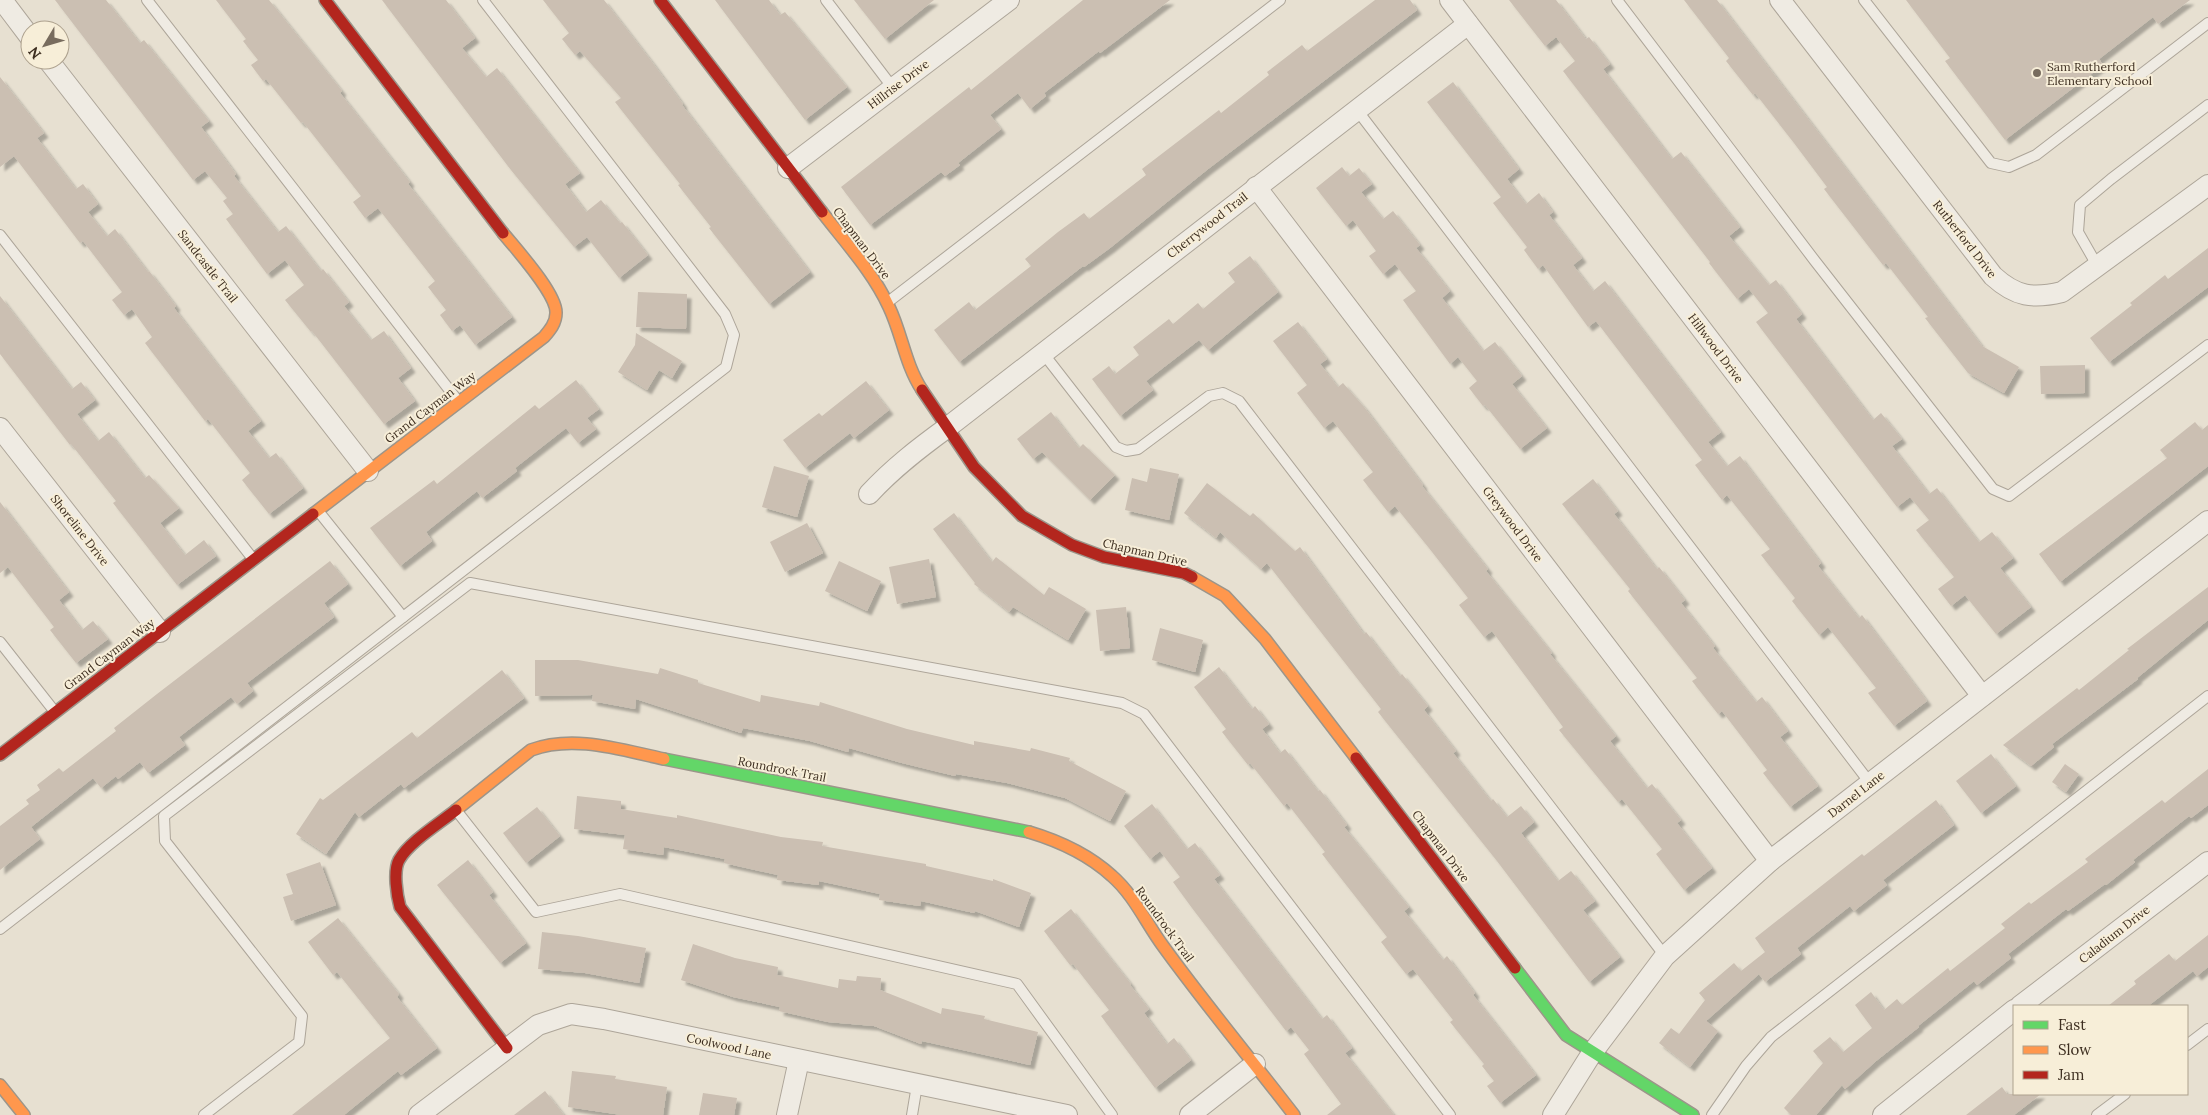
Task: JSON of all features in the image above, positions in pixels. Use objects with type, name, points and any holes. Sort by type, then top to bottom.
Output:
[{"type":"street","points":[[2,0],[20,24]]},
{"type":"street","name":"Grand Cayman Way","points":[[0,755],[544,337],[553,327],[557,316],[555,301],[325,0]]},
{"type":"street","name":"Chapman Drive","points":[[660,0],[876,282],[888,303],[907,361],[916,381],[974,467],[1022,516],[1072,545],[1104,557],[1184,573],[1225,596],[1265,639],[1566,1035],[1693,1115]]},
{"type":"street","name":"Hillrise Drive","points":[[788,168],[1010,0]]},
{"type":"street","name":"Hillwood Drive","points":[[1450,0],[1982,696]]},
{"type":"street","name":"Rutherford Drive","points":[[1780,0],[1993,276],[2005,287],[2026,296],[2043,297],[2062,292],[2208,185]]},
{"type":"street","name":"Cherrywood Trail","points":[[869,494],[896,466],[1468,24]]},
{"type":"street","name":"Sandcastle Trail","points":[[56,70],[368,472]]},
{"type":"street","name":"Greywood Drive","points":[[1256,187],[1770,861]]},
{"type":"street","name":"Shoreline Drive","points":[[0,428],[160,632]]},
{"type":"street","name":"Darnel Lane","points":[[1552,1115],[1592,1053],[1665,956],[1770,861],[2208,521]]},
{"type":"street","name":"Roundrock Trail","points":[[507,1048],[400,907],[396,891],[398,861],[410,847],[531,750],[543,745],[563,742],[589,744],[1027,831],[1056,840],[1083,854],[1107,871],[1120,885],[1162,944],[1294,1115]]},
{"type":"street","name":"Caladium Drive","points":[[2021,1005],[2208,862]]},
{"type":"street","points":[[1883,1115],[2013,1011]]},
{"type":"street","name":"Coolwood Lane","points":[[419,1115],[538,1025],[571,1014],[604,1019],[1067,1115]]},
{"type":"street","points":[[787,1115],[799,1060]]},
{"type":"street","points":[[1190,1115],[1255,1064]]},
{"type":"street","points":[[0,1085],[24,1115]]},
{"type":"lane","points":[[147,0],[459,402]]},
{"type":"lane","points":[[0,928],[726,367],[734,335],[725,314],[483,0]]},
{"type":"lane","points":[[826,0],[893,88]]},
{"type":"lane","points":[[888,303],[1280,0]]},
{"type":"lane","points":[[1617,0],[1815,262],[1992,489],[2009,496],[2208,345]]},
{"type":"lane","points":[[1864,0],[1991,163],[2009,167],[2036,155],[2208,23]]},
{"type":"lane","points":[[2098,267],[2078,232],[2080,205],[2208,105]]},
{"type":"lane","points":[[1357,110],[1870,783]]},
{"type":"lane","points":[[0,235],[254,560]]},
{"type":"lane","points":[[1043,353],[1116,447],[1126,451],[1138,449],[1209,396],[1223,393],[1239,401],[1665,956]]},
{"type":"lane","points":[[318,510],[403,617]]},
{"type":"lane","points":[[204,1115],[299,1042],[302,1016],[165,841],[164,816],[470,583],[1122,703],[1144,714],[1450,1115]]},
{"type":"lane","points":[[0,642],[55,713]]},
{"type":"lane","points":[[1712,1115],[1746,1066],[1772,1037],[2208,696]]},
{"type":"lane","points":[[456,810],[536,912],[620,894],[1017,984],[1112,1115]]},
{"type":"lane","points":[[2188,1045],[2208,1029]]},
{"type":"lane","points":[[912,1115],[917,1085]]},
{"type":"lane","points":[[2097,1115],[2124,1095]]},
{"type":"building","points":[[55,0],[106,0],[140,43],[144,40],[209,121],[201,127],[236,174],[234,176],[278,232],[286,226],[321,271],[323,269],[349,302],[344,306],[371,340],[384,331],[411,368],[398,378],[415,401],[384,424],[312,331],[285,300],[304,285],[285,260],[267,274],[226,219],[233,214],[223,201],[227,198],[205,171],[193,180]]},
{"type":"building","points":[[216,0],[269,0],[342,91],[340,93],[410,182],[408,184],[512,317],[475,345],[460,325],[452,331],[440,315],[446,310],[428,287],[435,281],[378,208],[365,218],[353,202],[361,196],[303,122],[301,123],[266,79],[263,81],[251,65],[258,60],[243,41],[246,39]]},
{"type":"building","points":[[382,0],[446,0],[475,38],[462,48],[486,77],[497,68],[580,173],[565,184],[586,212],[601,200],[620,223],[622,222],[648,255],[619,278],[587,237],[574,247],[511,170]]},
{"type":"building","points":[[543,0],[604,0],[810,272],[769,304],[709,228],[711,227],[678,185],[680,184],[615,102],[621,98],[580,51],[575,55],[562,39],[569,33]]},
{"type":"building","points":[[715,0],[769,0],[780,15],[785,12],[847,87],[805,120]]},
{"type":"building","points":[[854,0],[934,0],[885,39]]},
{"type":"building","points":[[1083,0],[1170,0],[1044,93],[1046,96],[1030,109],[1018,93],[990,115],[1001,129],[958,163],[960,165],[945,176],[941,172],[870,225],[841,187],[969,87],[971,90]]},
{"type":"building","points":[[1375,0],[1410,0],[1417,10],[1208,169],[1110,248],[1083,266],[959,362],[934,330],[969,302],[975,310],[1031,266],[1025,259],[1058,232],[1084,213],[1089,219],[1146,175],[1142,169],[1219,110],[1221,113],[1269,75],[1267,72],[1302,45],[1307,51]]},
{"type":"building","points":[[1509,0],[1556,0],[1586,39],[1589,37],[1610,64],[1603,69],[1672,159],[1681,152],[1740,227],[1729,236],[1769,285],[1776,280],[1802,314],[1796,319],[1873,420],[1881,413],[1902,439],[1892,446],[1929,494],[1937,488],[1979,542],[1992,532],[2013,558],[2000,568],[2031,607],[1996,634],[1965,595],[1951,606],[1938,589],[1954,577],[1916,530],[1929,520],[1910,497],[1897,507],[1756,322],[1768,313],[1749,289],[1737,299],[1563,71],[1575,61],[1556,37],[1545,46]]},
{"type":"building","points":[[1684,0],[1717,0],[1982,346],[2019,367],[2004,393],[1968,373],[1925,318],[1928,317],[1886,263],[1883,265],[1824,189],[1827,187],[1794,143],[1755,93],[1753,95],[1726,61],[1729,58]]},
{"type":"building","points":[[1906,0],[2190,0],[2158,24],[2153,17],[2099,59],[2103,65],[2005,140],[1945,61],[1950,58]]},
{"type":"building","points":[[0,77],[44,133],[37,138],[76,189],[83,184],[98,204],[88,212],[107,236],[115,229],[176,306],[174,308],[261,421],[248,431],[269,458],[276,453],[303,488],[269,514],[242,480],[250,473],[208,419],[205,421],[145,343],[152,337],[132,309],[124,315],[112,300],[122,292],[83,241],[80,243],[14,156],[0,167]]},
{"type":"building","points":[[1453,82],[1519,169],[1507,179],[1526,204],[1539,193],[1553,212],[1549,215],[1582,258],[1573,265],[1593,291],[1605,281],[1721,432],[1708,442],[1727,466],[1740,456],[1821,563],[1818,566],[1859,618],[1862,615],[1927,701],[1894,726],[1868,693],[1876,688],[1828,627],[1819,635],[1792,601],[1795,598],[1761,555],[1770,549],[1727,495],[1722,500],[1695,465],[1702,460],[1596,321],[1588,327],[1543,265],[1538,269],[1524,250],[1527,247],[1493,203],[1501,197],[1427,102]]},
{"type":"building","points":[[1342,167],[1349,176],[1359,168],[1372,184],[1361,192],[1383,219],[1393,211],[1420,245],[1416,248],[1450,291],[1442,298],[1483,351],[1495,342],[1522,376],[1512,384],[1547,428],[1520,449],[1469,388],[1477,381],[1458,357],[1450,364],[1403,300],[1416,291],[1395,264],[1383,274],[1369,256],[1376,251],[1353,220],[1346,226],[1316,188]]},
{"type":"building","points":[[2208,248],[2208,287],[2109,362],[2090,338],[2132,305],[2130,303],[2165,275],[2168,279]]},
{"type":"building","points":[[1250,256],[1278,292],[1208,350],[1199,340],[1146,381],[1153,390],[1120,416],[1092,379],[1109,366],[1115,374],[1139,355],[1133,347],[1169,319],[1173,324],[1198,303],[1203,309],[1235,282],[1228,273]]},
{"type":"building","points":[[638,292],[687,294],[686,329],[636,327]]},
{"type":"building","points":[[0,296],[72,389],[81,382],[95,400],[77,414],[98,441],[109,432],[145,478],[149,475],[179,508],[160,523],[185,555],[204,540],[216,556],[177,585],[113,503],[116,501],[0,354]]},
{"type":"building","points":[[1298,322],[1327,359],[1320,364],[1338,387],[1343,383],[1364,407],[1422,486],[1488,569],[1486,571],[1616,736],[1610,741],[1647,788],[1652,784],[1681,820],[1677,823],[1712,868],[1684,890],[1656,854],[1662,849],[1622,799],[1618,802],[1559,730],[1563,727],[1492,631],[1484,637],[1459,605],[1468,598],[1429,548],[1395,506],[1388,512],[1363,480],[1373,472],[1333,421],[1324,428],[1297,393],[1307,385],[1273,341]]},
{"type":"building","points":[[636,333],[682,361],[672,378],[659,370],[647,390],[618,372],[635,345]]},
{"type":"building","points":[[2085,365],[2085,393],[2041,394],[2040,366]]},
{"type":"building","points":[[576,380],[599,409],[587,418],[596,429],[578,443],[566,428],[515,468],[517,471],[482,498],[477,491],[426,532],[432,541],[400,566],[370,528],[434,480],[437,484],[535,405],[539,409]]},
{"type":"building","points":[[866,381],[889,410],[854,438],[850,433],[805,468],[783,440],[819,413],[822,416]]},
{"type":"building","points":[[1051,412],[1079,448],[1083,444],[1115,475],[1090,500],[1042,452],[1033,459],[1017,439]]},
{"type":"building","points":[[2195,422],[2202,430],[2208,425],[2208,466],[2060,582],[2039,554],[2167,458],[2160,450]]},
{"type":"building","points":[[774,466],[809,476],[797,517],[762,507]]},
{"type":"building","points":[[1150,468],[1179,474],[1169,520],[1125,510],[1132,478],[1147,482]]},
{"type":"building","points":[[1593,479],[1618,511],[1614,514],[1657,569],[1659,567],[1685,600],[1681,603],[1715,646],[1713,648],[1756,702],[1762,697],[1788,731],[1780,737],[1818,786],[1790,807],[1763,773],[1767,770],[1722,711],[1718,714],[1692,681],[1697,678],[1628,591],[1630,589],[1562,504]]},
{"type":"building","points":[[1207,483],[1250,516],[1253,513],[1295,551],[1300,547],[1364,634],[1366,632],[1400,676],[1402,674],[1428,706],[1424,710],[1456,751],[1453,753],[1491,801],[1493,799],[1507,817],[1521,806],[1534,822],[1521,833],[1558,881],[1571,871],[1595,901],[1583,910],[1620,957],[1589,982],[1497,861],[1378,712],[1381,709],[1267,563],[1261,569],[1220,532],[1216,538],[1184,513]]},
{"type":"building","points":[[0,502],[69,592],[59,600],[82,630],[93,621],[108,639],[76,663],[50,630],[54,627],[8,567],[0,573]]},
{"type":"building","points":[[954,513],[992,562],[996,557],[1044,595],[1049,587],[1086,609],[1068,640],[1013,607],[1009,612],[974,584],[933,529]]},
{"type":"building","points":[[807,523],[823,553],[785,572],[770,542]]},
{"type":"building","points":[[929,559],[936,597],[897,604],[889,567]]},
{"type":"building","points":[[330,561],[348,584],[324,603],[334,617],[247,683],[253,691],[237,704],[231,697],[179,737],[185,745],[148,773],[140,762],[118,779],[116,776],[101,788],[93,778],[31,827],[40,839],[0,870],[0,826],[29,804],[26,800],[40,790],[37,785],[59,768],[63,772],[116,731],[114,728],[157,694]]},
{"type":"building","points":[[839,561],[881,581],[867,611],[825,591]]},
{"type":"building","points":[[2208,587],[2208,620],[2138,679],[2052,744],[2054,747],[2031,766],[2003,745],[2077,688],[2079,690],[2129,650],[2127,649]]},
{"type":"building","points":[[1126,607],[1130,648],[1100,651],[1096,610]]},
{"type":"building","points":[[1160,628],[1203,640],[1195,672],[1152,660]]},
{"type":"building","points":[[535,660],[578,660],[658,674],[660,668],[698,680],[698,683],[760,702],[761,695],[819,706],[820,702],[907,729],[974,745],[974,741],[1030,751],[1031,748],[1070,758],[1069,761],[1126,791],[1110,821],[1065,798],[1007,783],[956,774],[955,776],[849,748],[848,752],[810,741],[743,728],[741,733],[636,699],[635,709],[592,701],[593,695],[535,696]]},
{"type":"building","points":[[1219,667],[1252,709],[1255,706],[1269,724],[1262,729],[1280,753],[1285,749],[1318,791],[1320,790],[1347,825],[1344,827],[1409,907],[1404,911],[1443,960],[1447,956],[1475,993],[1473,995],[1536,1075],[1500,1103],[1487,1086],[1494,1081],[1482,1066],[1484,1064],[1450,1022],[1453,1020],[1413,969],[1406,974],[1381,942],[1387,937],[1322,854],[1325,852],[1287,803],[1284,806],[1250,763],[1248,765],[1222,732],[1226,729],[1194,687]]},
{"type":"building","points":[[502,670],[524,698],[404,788],[401,784],[359,817],[355,812],[326,854],[296,834],[320,798],[323,800],[412,732],[417,738]]},
{"type":"building","points":[[1991,754],[2016,786],[1981,813],[1956,781]]},
{"type":"building","points":[[2065,764],[2079,774],[2066,792],[2052,782]]},
{"type":"building","points":[[2208,769],[2208,805],[2191,818],[2189,816],[2133,860],[2135,862],[2106,885],[2068,911],[2066,909],[2008,954],[2011,958],[1977,985],[1974,981],[1876,1061],[1845,1089],[1842,1085],[1816,1115],[1791,1115],[1784,1108],[1823,1063],[1813,1051],[1830,1037],[1843,1052],[1872,1028],[1855,1005],[1871,992],[1884,1010],[1897,999],[1902,1005],[1948,968],[1950,971],[2005,928],[2001,924],[2029,902],[2031,904],[2088,862],[2085,859],[2162,800],[2165,803]]},
{"type":"building","points":[[577,796],[621,801],[621,809],[677,818],[677,815],[781,837],[823,842],[822,846],[926,864],[926,866],[993,881],[993,879],[1031,893],[1019,927],[975,911],[974,913],[921,901],[920,906],[879,900],[880,894],[819,881],[819,885],[777,880],[778,875],[724,863],[725,859],[664,847],[663,855],[623,849],[625,835],[574,829]]},
{"type":"building","points":[[1936,800],[1954,825],[1883,880],[1887,885],[1854,911],[1850,906],[1797,948],[1801,954],[1765,982],[1759,974],[1706,1021],[1718,1031],[1690,1067],[1659,1043],[1671,1028],[1679,1034],[1705,1000],[1699,993],[1734,963],[1741,971],[1765,952],[1755,938],[1862,854],[1864,856]]},
{"type":"building","points":[[1152,804],[1187,849],[1195,843],[1220,875],[1214,879],[1322,1019],[1327,1015],[1352,1048],[1345,1053],[1394,1115],[1327,1115],[1341,1104],[1304,1054],[1309,1050],[1291,1027],[1286,1031],[1192,908],[1173,882],[1180,877],[1160,851],[1150,859],[1124,826]]},
{"type":"building","points":[[537,807],[560,836],[526,863],[503,833]]},
{"type":"building","points":[[468,860],[493,892],[489,895],[526,943],[500,963],[437,885]]},
{"type":"building","points":[[320,862],[336,905],[291,921],[283,897],[293,894],[286,874]]},
{"type":"building","points":[[1071,909],[1149,1009],[1144,1013],[1167,1044],[1174,1038],[1191,1060],[1155,1088],[1101,1016],[1109,1010],[1073,964],[1070,965],[1044,931]]},
{"type":"building","points":[[338,918],[399,994],[397,997],[437,1048],[401,1075],[398,1071],[344,1115],[292,1115],[390,1038],[337,972],[333,975],[308,942]]},
{"type":"building","points":[[542,932],[578,936],[646,948],[639,983],[585,973],[538,969]]},
{"type":"building","points":[[2208,935],[2208,967],[2197,976],[2193,971],[2149,1005],[2109,1005],[2136,984],[2134,981],[2169,954],[2175,961]]},
{"type":"building","points":[[693,944],[735,958],[778,967],[777,975],[838,988],[839,979],[856,981],[857,976],[881,978],[880,990],[941,1014],[942,1008],[985,1016],[984,1019],[1038,1032],[1030,1065],[922,1041],[921,1044],[874,1026],[828,1022],[779,1011],[780,1007],[733,997],[681,980]]},
{"type":"building","points":[[572,1071],[616,1076],[615,1079],[667,1087],[663,1115],[622,1115],[568,1107]]},
{"type":"building","points":[[2002,1087],[2007,1094],[2040,1095],[2014,1115],[1966,1115]]},
{"type":"building","points":[[545,1091],[564,1115],[514,1115]]},
{"type":"building","points":[[703,1093],[737,1098],[734,1115],[699,1115]]},
{"type":"traffic: fast","points":[[664,759],[1029,832]]},
{"type":"traffic: fast","points":[[1515,968],[1566,1035],[1693,1115]]},
{"type":"traffic: slow","points":[[822,212],[858,258],[882,294],[893,317],[916,380],[922,390]]},
{"type":"traffic: slow","points":[[313,514],[544,337],[550,329],[555,320],[555,305],[535,272],[503,233]]},
{"type":"traffic: slow","points":[[1192,577],[1225,596],[1265,639],[1356,758]]},
{"type":"traffic: slow","points":[[456,810],[531,750],[547,745],[564,743],[598,745],[664,759]]},
{"type":"traffic: slow","points":[[1029,832],[1062,844],[1083,855],[1103,868],[1120,884],[1179,968],[1294,1115]]},
{"type":"traffic: slow","points":[[0,1085],[24,1115]]},
{"type":"traffic: jam","points":[[325,0],[503,233]]},
{"type":"traffic: jam","points":[[660,0],[822,212]]},
{"type":"traffic: jam","points":[[922,390],[974,467],[1022,516],[1072,545],[1104,557],[1184,573],[1192,577]]},
{"type":"traffic: jam","points":[[0,755],[313,514]]},
{"type":"traffic: jam","points":[[1356,758],[1515,968]]},
{"type":"traffic: jam","points":[[456,810],[410,846],[399,860],[396,877],[400,907],[507,1048]]},
{"type":"place","name":"Sam Rutherford Elementary School","points":[[2037,73]]}]
